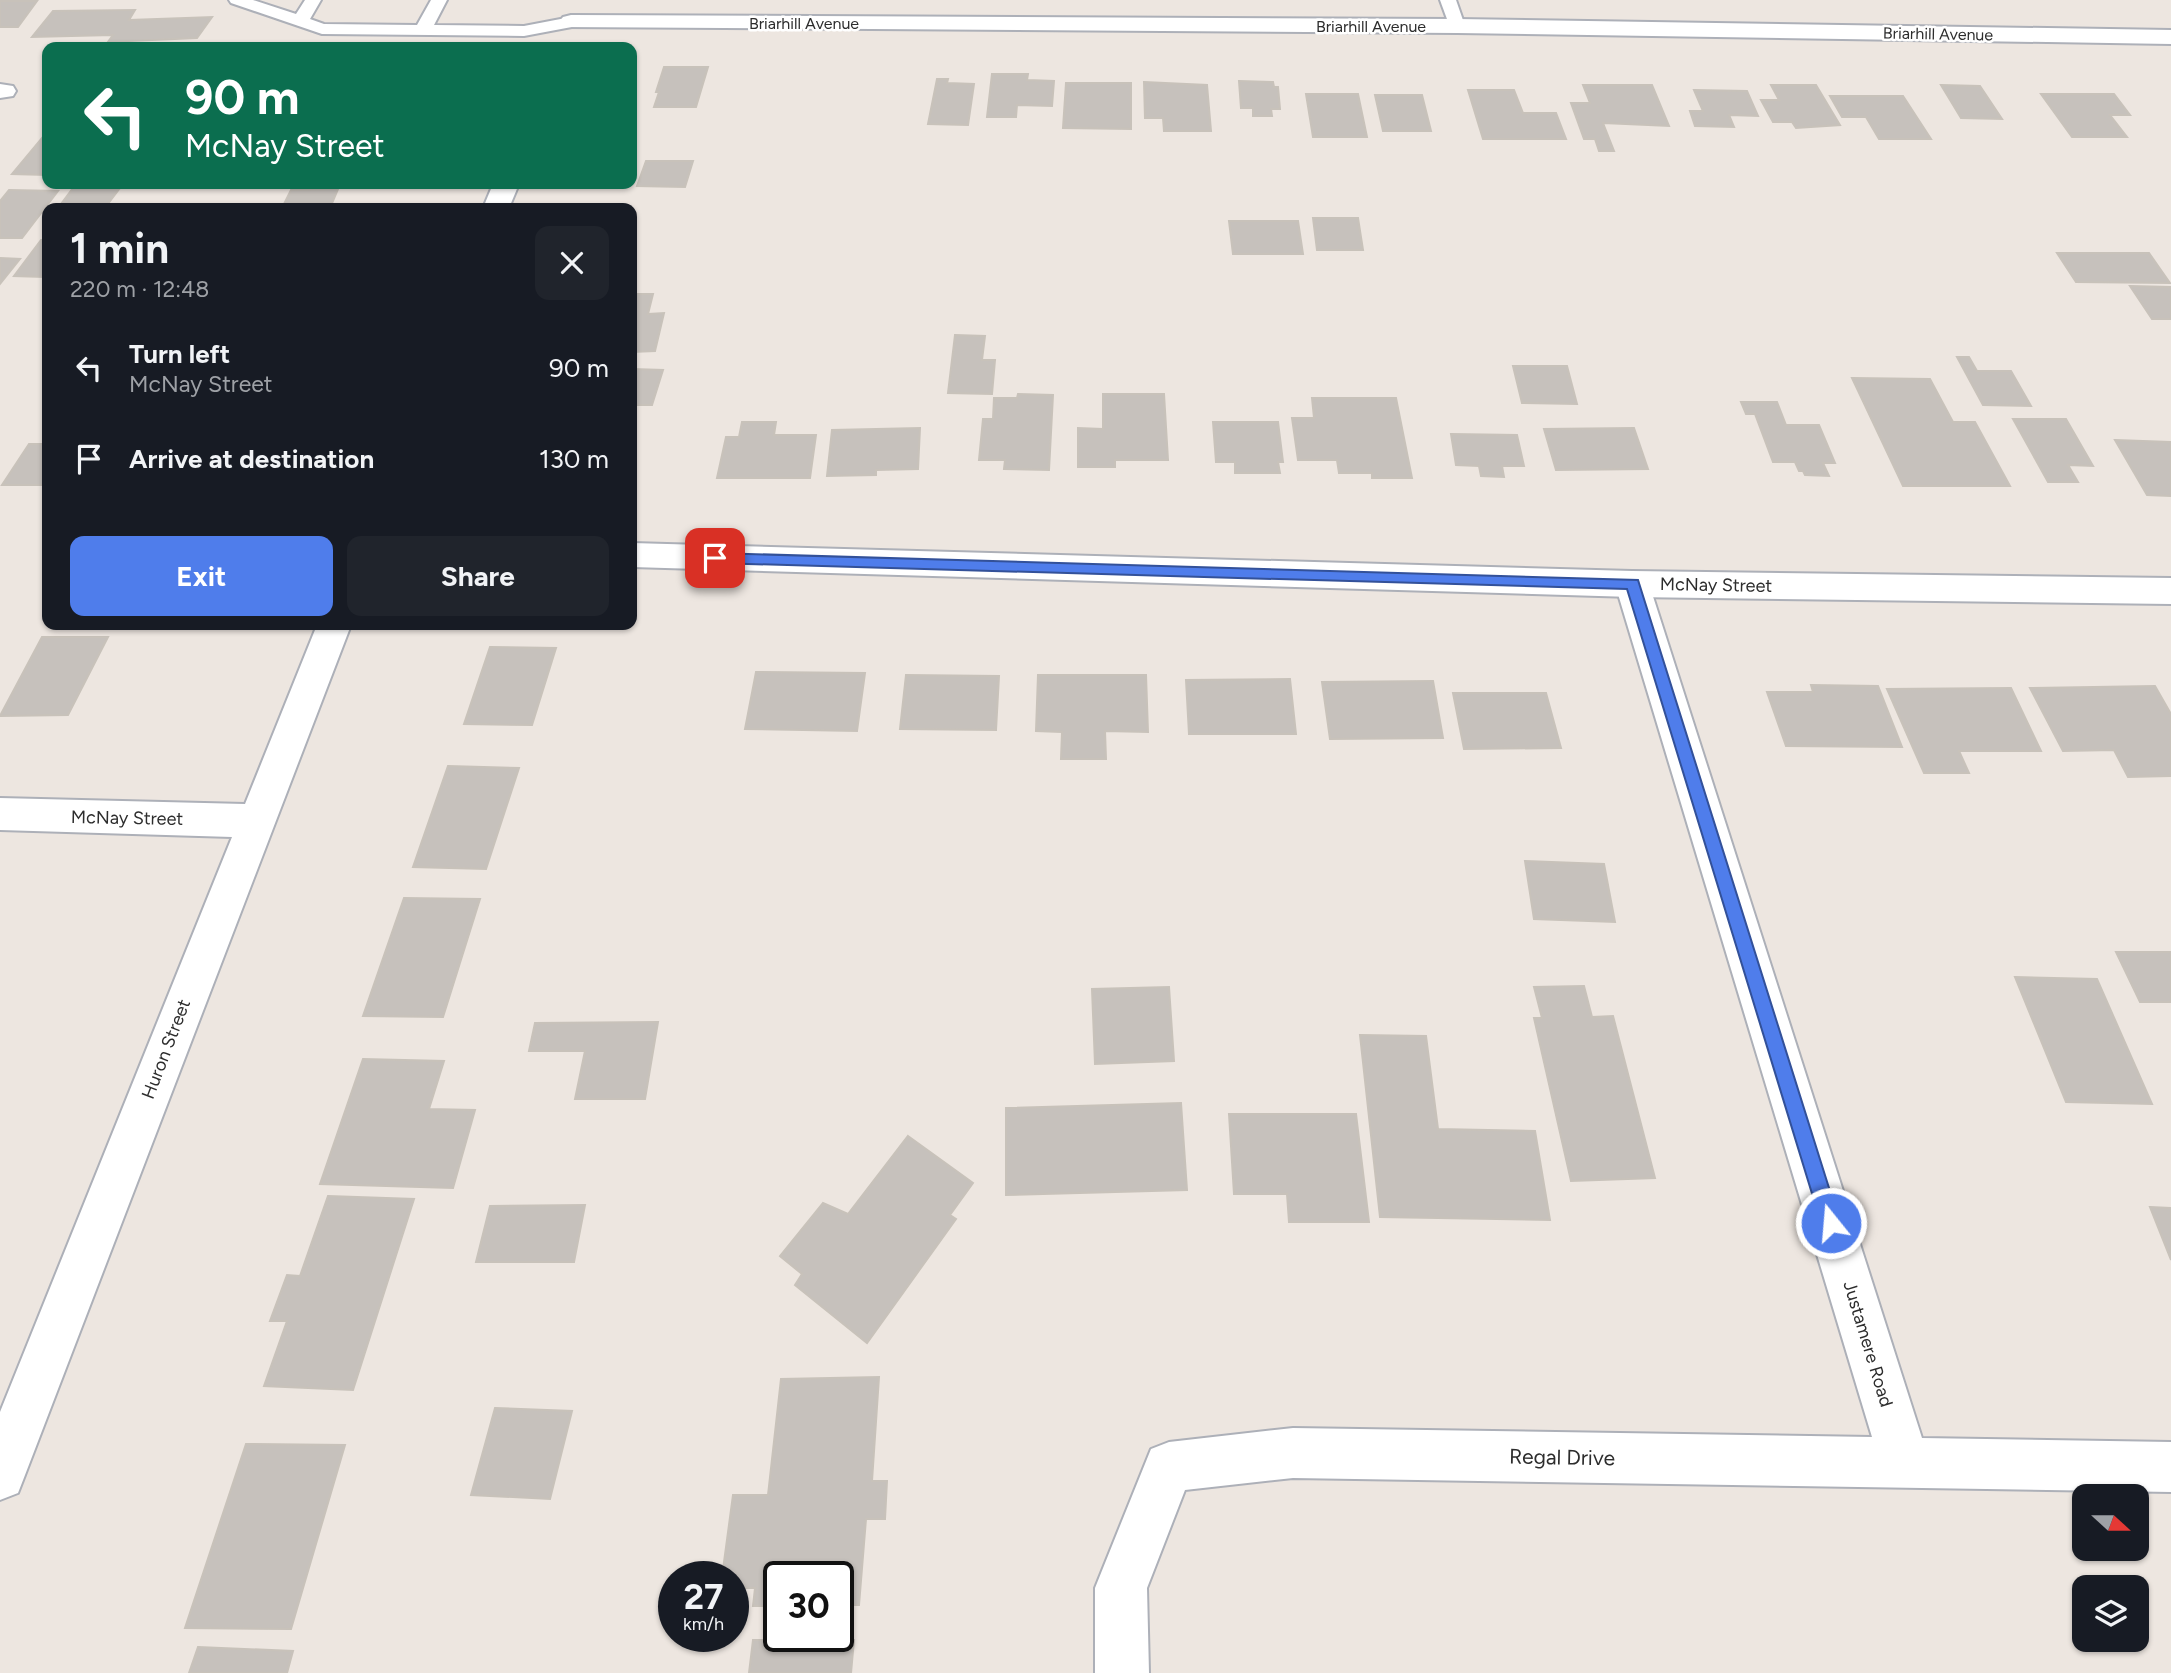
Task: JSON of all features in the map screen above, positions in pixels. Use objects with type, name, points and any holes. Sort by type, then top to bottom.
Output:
[{"type":"street","points":[[563,42],[580,0]]},
{"type":"street","name":"Briarhill Avenue","points":[[571,22],[1457,26],[2171,37]]},
{"type":"street","name":"McNay Street","points":[[637,555],[1633,584],[2171,591]]},
{"type":"street","name":"Justamere Road","points":[[1633,584],[1905,1463]]},
{"type":"street","name":"Huron Street","points":[[0,1475],[332,630]]},
{"type":"street","name":"McNay Street","points":[[0,814],[255,821]]},
{"type":"street","name":"Regal Drive","points":[[1122,1673],[1121,1588],[1169,1467],[1293,1453],[2171,1467]]},
{"type":"lane","points":[[237,0],[322,29],[524,32],[571,22]]},
{"type":"lane","points":[[300,21],[313,0]]},
{"type":"lane","points":[[423,30],[439,0]]},
{"type":"lane","points":[[1448,0],[1457,26]]},
{"type":"building","points":[[0,1],[37,1],[18,27],[0,27]]},
{"type":"building","points":[[135,10],[129,20],[212,17],[197,38],[108,42],[113,35],[32,37],[53,11]]},
{"type":"building","points":[[664,67],[708,67],[696,107],[654,107]]},
{"type":"building","points":[[992,74],[1028,74],[1027,80],[1054,81],[1052,106],[1017,105],[1016,117],[987,117]]},
{"type":"building","points":[[937,79],[948,79],[947,83],[974,84],[968,125],[928,124]]},
{"type":"building","points":[[1239,81],[1273,82],[1274,87],[1278,87],[1280,109],[1271,109],[1272,116],[1253,116],[1253,108],[1241,108]]},
{"type":"building","points":[[1144,82],[1207,85],[1211,131],[1164,131],[1163,118],[1145,118]]},
{"type":"building","points":[[1066,83],[1131,83],[1131,129],[1063,128]]},
{"type":"building","points":[[1583,85],[1652,85],[1669,126],[1603,123],[1614,151],[1599,151],[1595,139],[1584,139],[1571,103],[1590,103]]},
{"type":"building","points":[[1771,85],[1816,85],[1840,125],[1796,128],[1792,122],[1773,122],[1761,100],[1779,100]]},
{"type":"building","points":[[1941,85],[1980,86],[2002,119],[1961,118]]},
{"type":"building","points":[[1468,90],[1514,90],[1523,113],[1556,113],[1566,139],[1483,139]]},
{"type":"building","points":[[1694,90],[1747,91],[1758,116],[1729,115],[1734,127],[1695,126],[1690,111],[1703,111]]},
{"type":"building","points":[[1306,94],[1358,94],[1367,137],[1313,137]]},
{"type":"building","points":[[2041,94],[2114,94],[2130,115],[2110,115],[2127,137],[2072,137]]},
{"type":"building","points":[[1375,95],[1422,95],[1431,131],[1383,131]]},
{"type":"building","points":[[1830,96],[1903,96],[1931,139],[1879,139],[1866,117],[1842,117]]},
{"type":"building","points":[[42,138],[42,175],[12,174]]},
{"type":"building","points":[[646,161],[693,161],[685,187],[637,186]]},
{"type":"building","points":[[72,189],[119,189],[109,203],[62,203]]},
{"type":"building","points":[[338,189],[332,203],[284,203],[291,190]]},
{"type":"building","points":[[9,190],[58,191],[49,203],[42,203],[42,212],[22,238],[0,238],[0,201]]},
{"type":"building","points":[[1313,218],[1358,218],[1363,250],[1317,250]]},
{"type":"building","points":[[1229,221],[1298,221],[1303,254],[1233,254]]},
{"type":"building","points":[[41,240],[42,240],[42,277],[14,276]]},
{"type":"building","points":[[2057,253],[2149,253],[2170,283],[2076,282]]},
{"type":"building","points":[[0,258],[20,259],[0,284]]},
{"type":"building","points":[[2130,286],[2171,287],[2171,319],[2152,319]]},
{"type":"building","points":[[637,294],[653,294],[648,314],[664,313],[655,351],[637,352]]},
{"type":"building","points":[[955,335],[985,336],[982,360],[995,360],[992,394],[948,393]]},
{"type":"building","points":[[1957,357],[1969,357],[1977,371],[2011,371],[2031,406],[1983,405]]},
{"type":"building","points":[[1513,366],[1567,366],[1577,404],[1522,403]]},
{"type":"building","points":[[637,369],[663,370],[652,405],[637,405]]},
{"type":"building","points":[[1852,378],[1930,379],[1953,422],[1975,422],[2010,486],[1903,486]]},
{"type":"building","points":[[1018,394],[1053,395],[1049,470],[1004,469],[1005,460],[979,460],[983,419],[993,419],[994,398],[1017,398]]},
{"type":"building","points":[[1103,394],[1164,394],[1168,460],[1115,460],[1115,467],[1078,467],[1078,428],[1103,429]]},
{"type":"building","points":[[1312,398],[1396,398],[1412,478],[1372,478],[1372,473],[1339,473],[1337,460],[1298,460],[1292,418],[1314,418]]},
{"type":"building","points":[[1741,402],[1777,402],[1786,425],[1819,425],[1835,463],[1823,463],[1829,476],[1805,475],[1803,471],[1799,471],[1795,462],[1773,462],[1755,414],[1746,414]]},
{"type":"building","points":[[2013,419],[2066,419],[2093,466],[2068,465],[2078,482],[2048,482]]},
{"type":"building","points":[[742,422],[776,422],[774,435],[816,435],[810,478],[717,478],[726,437],[739,437]]},
{"type":"building","points":[[1213,422],[1278,422],[1283,462],[1278,462],[1280,473],[1235,473],[1235,462],[1216,462]]},
{"type":"building","points":[[920,428],[918,469],[876,470],[876,475],[827,476],[832,430]]},
{"type":"building","points":[[1634,428],[1648,469],[1556,470],[1544,429]]},
{"type":"building","points":[[1451,434],[1517,435],[1524,466],[1502,466],[1504,477],[1481,476],[1479,466],[1456,465]]},
{"type":"building","points":[[2115,440],[2171,442],[2171,496],[2147,495]]},
{"type":"building","points":[[29,444],[42,444],[42,485],[2,485]]},
{"type":"building","points":[[42,637],[108,637],[68,715],[0,716]]},
{"type":"building","points":[[490,647],[556,648],[532,725],[464,724]]},
{"type":"building","points":[[756,672],[865,673],[857,731],[745,729]]},
{"type":"building","points":[[906,675],[999,676],[996,730],[900,729]]},
{"type":"building","points":[[1038,675],[1146,675],[1148,732],[1105,731],[1106,759],[1061,759],[1062,732],[1036,731]]},
{"type":"building","points":[[1290,679],[1296,734],[1189,734],[1186,680]]},
{"type":"building","points":[[1433,681],[1443,738],[1330,739],[1322,682]]},
{"type":"building","points":[[1811,685],[1878,686],[1902,747],[1786,746],[1767,692],[1813,692]]},
{"type":"building","points":[[2155,686],[2171,714],[2171,776],[2128,777],[2114,750],[2063,751],[2030,688]]},
{"type":"building","points":[[2011,688],[2041,751],[1959,751],[1969,773],[1924,773],[1887,689]]},
{"type":"building","points":[[1453,693],[1546,693],[1561,748],[1464,749]]},
{"type":"building","points":[[448,766],[519,768],[486,869],[413,867]]},
{"type":"building","points":[[1525,861],[1604,864],[1615,922],[1534,919]]},
{"type":"building","points":[[404,898],[480,899],[443,1017],[363,1016]]},
{"type":"building","points":[[2116,952],[2171,952],[2171,1002],[2140,1002]]},
{"type":"building","points":[[2015,977],[2097,979],[2152,1104],[2066,1102]]},
{"type":"building","points":[[1584,986],[1592,1017],[1613,1016],[1655,1178],[1571,1181],[1534,1018],[1542,1018],[1534,987]]},
{"type":"building","points":[[1169,987],[1174,1061],[1095,1064],[1092,989]]},
{"type":"building","points":[[658,1022],[645,1099],[575,1099],[585,1051],[529,1051],[535,1023]]},
{"type":"building","points":[[1360,1035],[1426,1036],[1438,1129],[1535,1131],[1550,1220],[1380,1217]]},
{"type":"building","points":[[363,1059],[444,1061],[429,1109],[475,1110],[453,1188],[320,1184]]},
{"type":"building","points":[[1181,1103],[1187,1190],[1006,1195],[1006,1108]]},
{"type":"building","points":[[1229,1114],[1356,1114],[1369,1222],[1289,1222],[1287,1194],[1234,1194]]},
{"type":"building","points":[[908,1136],[973,1183],[950,1215],[956,1219],[867,1343],[795,1285],[802,1274],[780,1256],[823,1203],[848,1214]]},
{"type":"building","points":[[328,1196],[414,1199],[353,1390],[264,1386],[287,1321],[270,1321],[287,1275],[300,1276]]},
{"type":"building","points":[[585,1205],[574,1262],[476,1262],[490,1206]]},
{"type":"building","points":[[2150,1207],[2171,1208],[2171,1260]]},
{"type":"building","points":[[879,1377],[872,1481],[887,1481],[885,1519],[866,1519],[859,1605],[854,1605],[854,1561],[763,1561],[763,1606],[753,1606],[755,1588],[749,1588],[749,1561],[724,1561],[733,1495],[768,1495],[781,1379]]},
{"type":"building","points":[[495,1408],[572,1411],[550,1499],[471,1495]]},
{"type":"building","points":[[246,1444],[345,1445],[291,1629],[185,1628]]},
{"type":"building","points":[[753,1640],[763,1640],[763,1652],[853,1652],[851,1673],[749,1673]]},
{"type":"building","points":[[198,1647],[293,1651],[287,1673],[189,1673]]},
{"type":"route","points":[[715,558],[1633,584],[1831,1223]]}]
